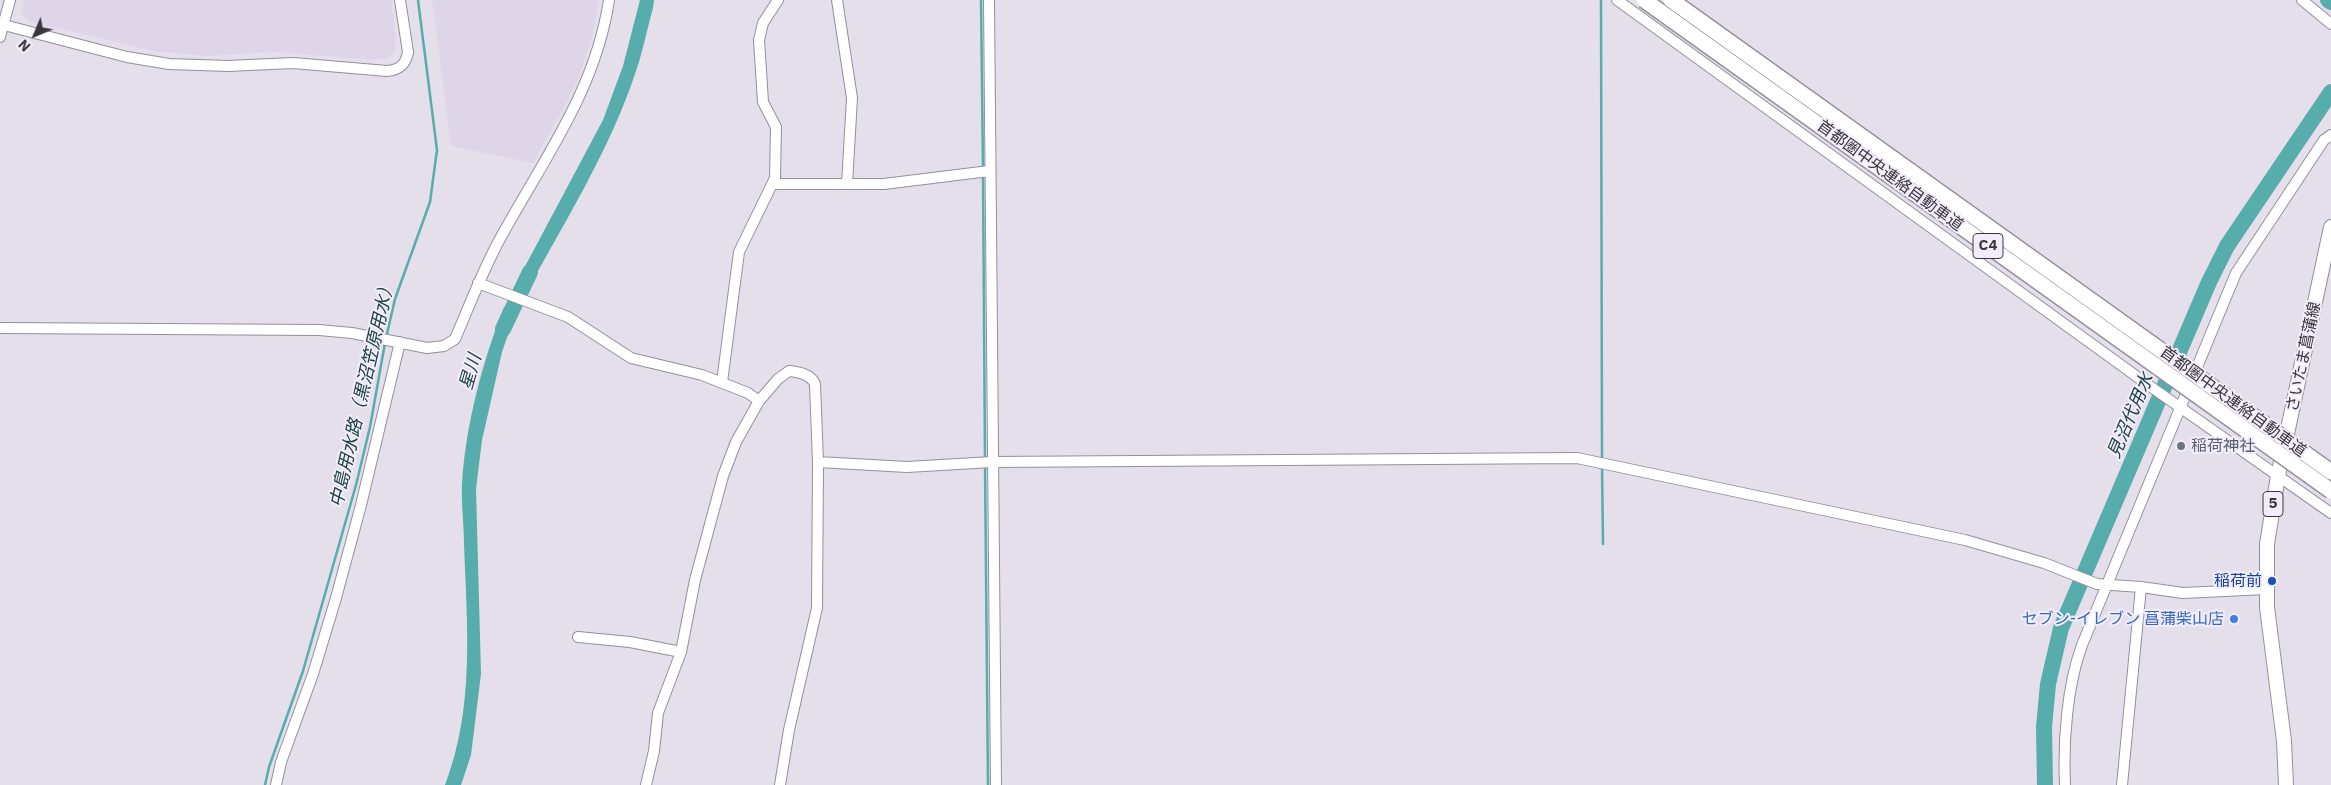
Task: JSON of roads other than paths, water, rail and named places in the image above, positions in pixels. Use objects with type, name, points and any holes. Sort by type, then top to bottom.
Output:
[{"type":"highway","name":"首都圏中央連絡自動車道","points":[[1644,0],[2331,491]]},
{"type":"highway","name":"首都圏中央連絡自動車道","points":[[1671,0],[2331,472]]},
{"type":"main road","name":"さいたま菖蒲線","points":[[2286,785],[2284,741],[2266,589],[2267,544],[2278,476],[2331,227]]},
{"type":"street","points":[[0,37],[10,0]]},
{"type":"street","points":[[4,25],[127,57],[169,64],[228,66],[293,62],[394,70],[404,64],[408,52],[400,0]]},
{"type":"street","points":[[0,328],[319,330],[380,338],[427,348],[438,348],[450,343],[455,339],[478,283],[506,228],[571,118],[592,69],[609,0]]},
{"type":"street","points":[[722,382],[738,252],[774,184],[776,127],[763,102],[759,40],[763,23],[778,0]]},
{"type":"street","points":[[837,0],[852,98],[847,184]]},
{"type":"street","points":[[989,0],[989,171],[996,785]]},
{"type":"street","points":[[1617,0],[2331,513]]},
{"type":"street","points":[[2302,0],[2331,24]]},
{"type":"street","points":[[2065,785],[2066,723],[2078,656],[2102,585],[2236,273],[2324,140],[2331,136]]},
{"type":"street","points":[[774,184],[884,184],[989,171]]},
{"type":"street","points":[[478,283],[568,317],[631,358],[672,367],[722,382],[748,393],[759,401]]},
{"type":"street","points":[[276,785],[281,762],[313,674],[336,598],[361,505],[396,342]]},
{"type":"street","points":[[646,785],[654,751],[658,712],[681,652],[695,580],[722,476],[736,442],[759,401],[778,379],[789,371],[811,378],[815,384],[817,397],[817,608],[788,730],[780,785]]},
{"type":"street","points":[[818,462],[907,467],[992,462],[1577,458],[1965,540],[2044,563],[2102,585],[2141,587],[2183,593],[2266,589]]},
{"type":"street","points":[[2122,785],[2141,587]]},
{"type":"street","points":[[578,637],[630,642],[681,652]]},
{"type":"waterway","name":"中島用水路（黒沼笠原用水）","points":[[386,338],[395,299],[430,202],[437,150],[418,0]]},
{"type":"waterway","points":[[981,0],[983,169]]},
{"type":"waterway","points":[[1601,0],[1602,461]]},
{"type":"waterway","name":"見沼代用水","points":[[2045,785],[2044,727],[2048,684],[2061,628],[2209,282],[2227,246],[2331,92]]},
{"type":"waterway","points":[[983,174],[985,459]]},
{"type":"waterway","name":"星川","points":[[503,329],[530,272]]},
{"type":"waterway","name":"中島用水路（黒沼笠原用水）","points":[[265,785],[269,767],[303,671],[356,485],[370,427],[385,343]]},
{"type":"waterway","points":[[985,464],[988,785]]},
{"type":"waterway","points":[[1602,466],[1603,544]]},
{"type":"place","name":"稲荷神社","points":[[2181,446]]},
{"type":"place","name":"稲荷前","points":[[2272,581]]},
{"type":"place","name":"セブン-イレブン 菖蒲柴山店","points":[[2234,619]]}]
